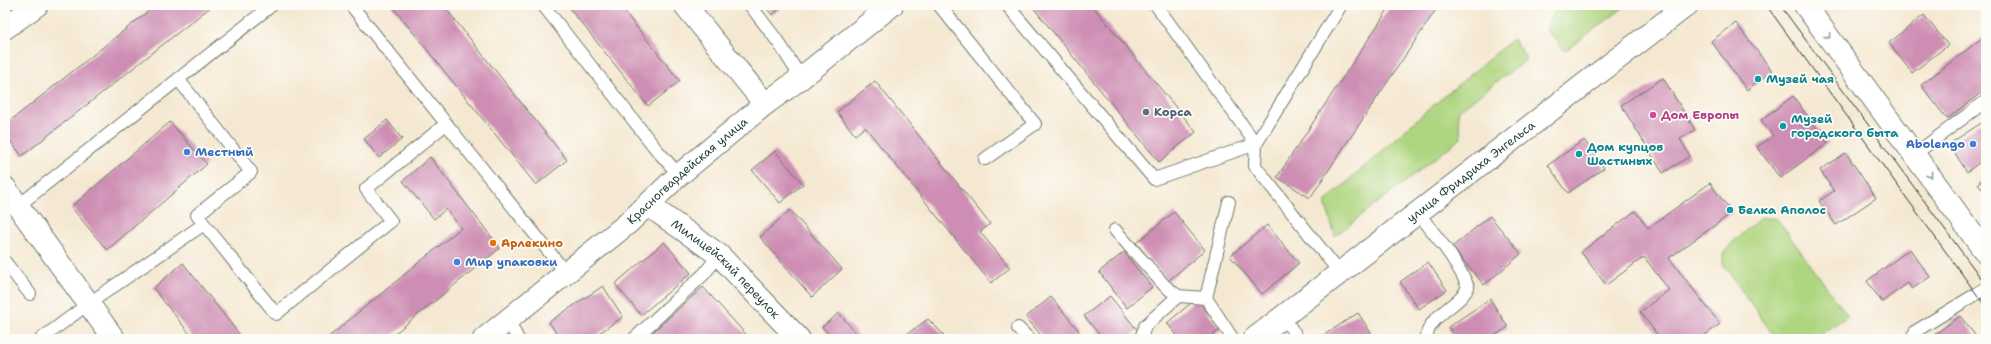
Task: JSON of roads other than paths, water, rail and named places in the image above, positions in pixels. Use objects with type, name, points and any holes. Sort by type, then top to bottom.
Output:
[{"type":"street","points":[[5,28],[37,5]]},
{"type":"street","points":[[685,5],[765,104]]},
{"type":"street","name":"Красногвардейская улица","points":[[484,339],[627,224],[679,175],[765,104],[801,78],[892,5]]},
{"type":"street","name":"улица Фридриха Энгельса","points":[[1254,339],[1688,5]]},
{"type":"street","points":[[1805,5],[1986,253]]},
{"type":"street","points":[[5,188],[114,339]]},
{"type":"street","name":"Милицейский переулок","points":[[648,205],[719,255],[798,339]]},
{"type":"lane","points":[[18,206],[272,5]]},
{"type":"lane","points":[[351,5],[566,273]]},
{"type":"lane","points":[[543,5],[656,149],[679,175]]},
{"type":"lane","points":[[750,5],[779,43],[801,78]]},
{"type":"lane","points":[[939,5],[1035,124],[985,159]]},
{"type":"lane","points":[[1007,5],[1154,179],[1256,144]]},
{"type":"lane","points":[[1156,5],[1256,144]]},
{"type":"lane","points":[[1340,273],[1255,166],[1256,144],[1341,5]]},
{"type":"lane","points":[[178,79],[251,172],[197,215],[276,314],[391,221],[366,189],[446,124]]},
{"type":"lane","points":[[1915,154],[1986,101]]},
{"type":"lane","points":[[1229,202],[1206,298],[1233,339]]},
{"type":"lane","points":[[1418,213],[1444,247],[1468,287],[1465,295],[1443,312],[1432,326],[1427,335],[1427,339]]},
{"type":"lane","points":[[41,339],[88,304],[204,224]]},
{"type":"lane","points":[[1115,230],[1165,286],[1178,296],[1206,298]]},
{"type":"lane","points":[[634,339],[704,274],[719,255]]},
{"type":"lane","points":[[5,262],[30,294]]},
{"type":"lane","points":[[1911,339],[1916,331],[1986,288]]},
{"type":"lane","points":[[1140,339],[1145,326],[1178,296]]},
{"type":"lane","points":[[1283,316],[1298,339]]},
{"type":"lane","points":[[508,320],[518,339]]},
{"type":"lane","points":[[1018,328],[1028,339]]},
{"type":"tram line","points":[[1766,5],[1986,307]]},
{"type":"tram line","points":[[1780,5],[1986,285]]},
{"type":"place","name":"Музей чая","points":[[1758,79]]},
{"type":"place","name":"Корса","points":[[1146,112]]},
{"type":"place","name":"Дом Европы","points":[[1653,115]]},
{"type":"place","name":"Музей городского быта","points":[[1783,126]]},
{"type":"place","name":"Abolengo","points":[[1973,144]]},
{"type":"place","name":"Местный","points":[[187,152]]},
{"type":"place","name":"Дом купцов Шастиных","points":[[1579,154]]},
{"type":"place","name":"Белка Аполос","points":[[1730,210]]},
{"type":"place","name":"Арлекино","points":[[493,243]]},
{"type":"place","name":"Мир упаковки","points":[[457,262]]}]
